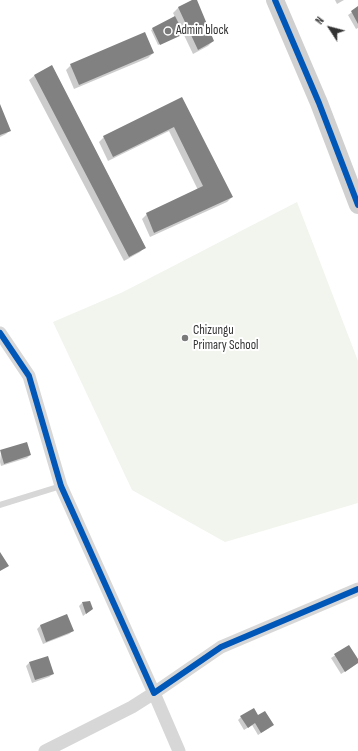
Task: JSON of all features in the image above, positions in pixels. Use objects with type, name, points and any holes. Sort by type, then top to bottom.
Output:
[{"type":"street","points":[[275,0],[319,103],[358,205]]},
{"type":"street","points":[[0,332],[29,376],[61,486],[179,751]]},
{"type":"street","points":[[45,751],[132,707],[222,647],[358,589]]},
{"type":"lane","points":[[0,505],[61,486]]},
{"type":"shaded area","points":[[297,202],[358,361],[358,503],[225,542],[132,490],[53,322],[123,292]]},
{"type":"building","points":[[192,0],[197,0],[214,41],[198,50],[178,7]]},
{"type":"building","points":[[358,6],[358,24],[351,11]]},
{"type":"building","name":"Admin block","points":[[175,16],[184,34],[160,45],[152,28]]},
{"type":"building","points":[[145,32],[154,53],[79,85],[70,64]]},
{"type":"building","points":[[52,65],[146,248],[129,257],[34,75]]},
{"type":"building","points":[[182,97],[233,197],[154,233],[146,213],[203,186],[174,127],[113,157],[103,136]]},
{"type":"building","points":[[0,104],[11,131],[0,135]]},
{"type":"building","points":[[27,442],[31,455],[4,464],[0,450]]},
{"type":"building","points":[[0,552],[9,566],[0,571]]},
{"type":"building","points":[[90,601],[93,609],[86,614],[82,602]]},
{"type":"building","points":[[67,614],[74,631],[46,642],[40,625]]},
{"type":"building","points":[[349,645],[358,659],[358,663],[345,672],[334,654]]},
{"type":"building","points":[[48,656],[54,674],[35,680],[29,662]]},
{"type":"building","points":[[254,708],[258,715],[265,711],[274,725],[261,733],[255,723],[248,728],[240,716]]},
{"type":"cycle path","points":[[275,0],[319,103],[358,205]]},
{"type":"cycle path","points":[[0,333],[29,376],[61,486],[154,693],[221,647],[358,589]]},
{"type":"place","name":"Admin block","points":[[168,31]]},
{"type":"place","name":"Chizungu Primary School","points":[[185,338]]}]
